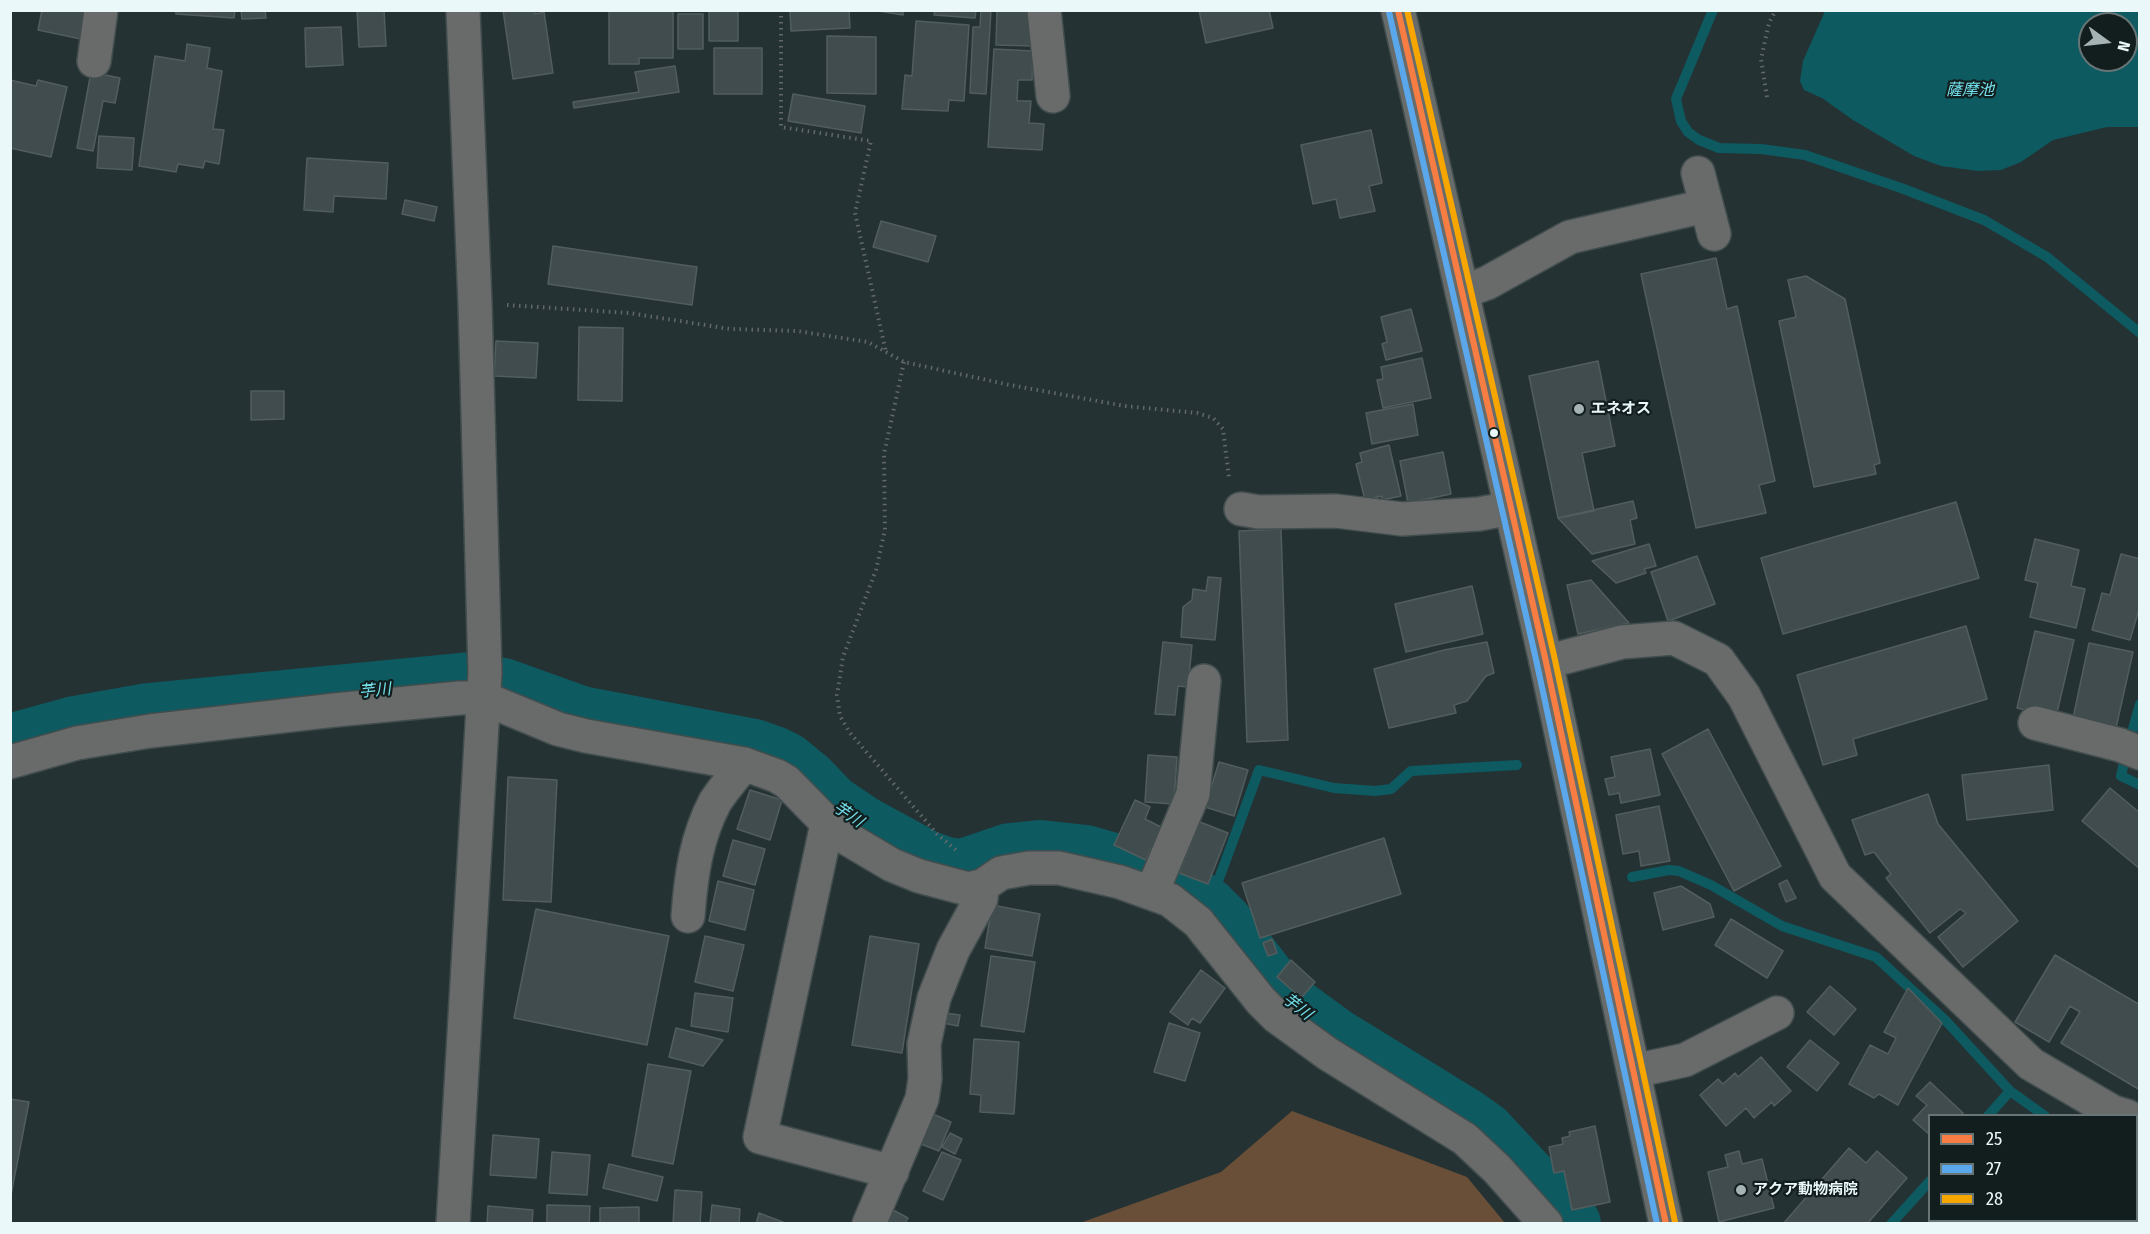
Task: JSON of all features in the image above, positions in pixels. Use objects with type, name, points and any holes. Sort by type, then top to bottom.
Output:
[{"type":"main road","points":[[1398,10],[1546,662],[1666,1224]]},
{"type":"street","points":[[94,61],[101,10]]},
{"type":"street","points":[[453,1224],[484,687],[475,303],[463,10]]},
{"type":"street","points":[[1044,10],[1053,96]]},
{"type":"street","points":[[1462,292],[1487,283],[1570,237],[1709,220],[1698,173]]},
{"type":"street","points":[[1241,509],[1259,512],[1336,511],[1402,519],[1479,514],[1511,508]]},
{"type":"street","points":[[1546,662],[1622,642],[1674,638],[1718,660],[1744,696],[1835,876],[2031,1064],[2120,1114]]},
{"type":"street","points":[[1156,881],[1193,794],[1204,681]]},
{"type":"street","points":[[10,762],[77,743],[150,731],[460,698],[484,687]]},
{"type":"street","points":[[484,687],[558,729],[744,764],[777,776],[787,782],[836,832],[892,865],[919,876],[968,889],[982,886],[1001,873],[1043,868],[1059,868],[1097,877],[1156,881],[1170,900],[1198,922],[1277,1017],[1329,1054],[1465,1139],[1497,1169],[1546,1224]]},
{"type":"street","points":[[2035,723],[2139,753]]},
{"type":"street","points":[[688,916],[691,875],[700,837],[716,801],[744,764]]},
{"type":"street","points":[[827,824],[760,1137],[892,1172]]},
{"type":"street","points":[[869,1224],[922,1099],[925,1079],[924,1044],[934,998],[953,950],[981,899],[982,886]]},
{"type":"street","points":[[1634,1071],[1685,1060],[1777,1013]]},
{"type":"path","points":[[781,10],[781,127],[871,141],[855,213],[886,352]]},
{"type":"path","points":[[1767,97],[1761,58],[1769,23],[1776,10]]},
{"type":"path","points":[[475,303],[629,313],[730,329],[797,330],[868,342],[904,362],[1033,390],[1125,406],[1197,413],[1213,418],[1223,429],[1231,493],[1241,509]]},
{"type":"path","points":[[904,362],[884,454],[885,530],[876,570],[843,657],[837,695],[840,716],[850,733],[937,834],[960,854]]},
{"type":"shaded area","points":[[1292,1111],[1467,1177],[1505,1223],[1080,1223],[1221,1172]]},
{"type":"water","name":"薩摩池","points":[[1825,11],[2139,11],[2139,127],[2107,127],[2053,140],[2021,162],[2001,170],[1978,171],[1941,166],[1914,156],[1853,120],[1822,98],[1804,90],[1800,81],[1803,61]]},
{"type":"water","points":[[2139,1200],[2139,1223],[2067,1223],[2138,1222]]},
{"type":"building","points":[[42,10],[87,10],[81,39],[38,30]]},
{"type":"building","points":[[176,10],[235,10],[234,18],[176,14]]},
{"type":"building","points":[[241,10],[265,10],[266,18],[242,19]]},
{"type":"building","points":[[357,10],[384,10],[386,46],[359,47]]},
{"type":"building","points":[[503,10],[534,10],[535,14],[544,12],[553,73],[513,79]]},
{"type":"building","points":[[609,10],[673,10],[673,58],[639,58],[639,64],[609,64]]},
{"type":"building","points":[[790,10],[849,10],[850,28],[791,31]]},
{"type":"building","points":[[873,10],[903,10],[903,15]]},
{"type":"building","points":[[935,10],[976,10],[975,18],[934,15]]},
{"type":"building","points":[[981,10],[991,10],[986,94],[970,93],[973,27],[980,27]]},
{"type":"building","points":[[997,10],[1034,10],[1033,46],[996,45]]},
{"type":"building","points":[[1199,10],[1269,10],[1273,28],[1206,43]]},
{"type":"building","points":[[709,11],[738,11],[738,41],[709,41]]},
{"type":"building","points":[[678,14],[703,14],[703,49],[678,49]]},
{"type":"building","points":[[916,21],[969,25],[964,101],[949,100],[948,111],[902,109],[905,75],[912,76]]},
{"type":"building","points":[[341,27],[343,65],[306,67],[305,28]]},
{"type":"building","points":[[827,36],[876,37],[876,94],[827,93]]},
{"type":"building","points":[[187,44],[210,48],[207,68],[222,71],[213,129],[224,130],[219,164],[205,161],[203,168],[178,164],[176,172],[139,166],[155,56],[185,61]]},
{"type":"building","points":[[714,48],[762,48],[762,94],[714,94]]},
{"type":"building","points":[[994,49],[1033,51],[1032,80],[1018,80],[1017,101],[1031,101],[1029,123],[1044,124],[1042,150],[988,147]]},
{"type":"building","points":[[675,66],[679,92],[574,108],[573,102],[639,92],[635,72]]},
{"type":"building","points":[[91,72],[120,78],[115,103],[103,101],[93,151],[77,148]]},
{"type":"building","points":[[10,80],[36,86],[38,80],[67,87],[51,157],[10,148]]},
{"type":"building","points":[[793,94],[865,106],[861,133],[788,121]]},
{"type":"building","points":[[1371,130],[1382,183],[1369,186],[1375,211],[1340,218],[1336,199],[1313,204],[1301,145]]},
{"type":"building","points":[[99,136],[134,138],[132,170],[97,168]]},
{"type":"building","points":[[307,158],[388,163],[386,199],[334,196],[333,212],[304,210]]},
{"type":"building","points":[[405,200],[437,207],[434,221],[402,214]]},
{"type":"building","points":[[881,221],[936,236],[928,262],[873,247]]},
{"type":"building","points":[[553,246],[697,267],[692,305],[548,284]]},
{"type":"building","points":[[1716,258],[1727,309],[1737,306],[1775,481],[1759,485],[1766,513],[1696,528],[1641,274]]},
{"type":"building","points":[[1806,276],[1845,299],[1880,463],[1874,465],[1876,474],[1814,487],[1779,321],[1796,317],[1788,280]]},
{"type":"building","points":[[1411,309],[1422,351],[1386,360],[1382,344],[1387,342],[1381,317]]},
{"type":"building","points":[[579,327],[623,328],[622,401],[578,400]]},
{"type":"building","points":[[496,341],[538,343],[536,378],[494,376]]},
{"type":"building","points":[[1422,358],[1431,398],[1383,408],[1377,380],[1383,379],[1381,367]]},
{"type":"building","points":[[1598,361],[1615,446],[1582,453],[1594,511],[1558,518],[1529,376]]},
{"type":"building","points":[[251,391],[284,391],[284,419],[251,420]]},
{"type":"building","points":[[1413,404],[1418,435],[1372,444],[1366,413]]},
{"type":"building","points":[[1389,445],[1401,496],[1382,500],[1382,496],[1365,500],[1356,464],[1362,462],[1360,453]]},
{"type":"building","points":[[1443,452],[1451,494],[1408,503],[1400,461]]},
{"type":"building","points":[[1633,501],[1637,518],[1630,520],[1635,544],[1592,554],[1558,518]]},
{"type":"building","points":[[1956,502],[1979,578],[1783,634],[1761,558]]},
{"type":"building","points":[[1281,529],[1288,740],[1247,742],[1239,531]]},
{"type":"building","points":[[2035,539],[2079,550],[2071,586],[2085,589],[2076,628],[2030,617],[2038,583],[2025,580]]},
{"type":"building","points":[[1649,544],[1656,566],[1644,569],[1646,573],[1616,583],[1592,561]]},
{"type":"building","points":[[2121,554],[2140,559],[2140,606],[2130,640],[2092,630],[2102,593],[2110,595]]},
{"type":"building","points":[[1697,556],[1715,604],[1668,621],[1651,572]]},
{"type":"building","points":[[1208,577],[1221,578],[1215,640],[1181,637],[1183,607],[1192,600],[1193,589],[1206,591]]},
{"type":"building","points":[[1591,580],[1629,623],[1578,634],[1567,585]]},
{"type":"building","points":[[1472,586],[1483,634],[1406,652],[1395,604]]},
{"type":"building","points":[[1966,626],[1987,699],[1853,739],[1857,755],[1823,765],[1797,675]]},
{"type":"building","points":[[2035,631],[2074,640],[2056,717],[2017,708]]},
{"type":"building","points":[[1163,642],[1192,645],[1188,687],[1178,686],[1175,715],[1155,714]]},
{"type":"building","points":[[1487,642],[1494,673],[1486,676],[1467,701],[1454,705],[1456,713],[1389,728],[1374,669],[1444,650]]},
{"type":"building","points":[[2089,643],[2133,652],[2116,728],[2073,718]]},
{"type":"building","points":[[1708,729],[1781,866],[1734,891],[1662,754]]},
{"type":"building","points":[[1650,749],[1660,795],[1621,803],[1619,793],[1609,795],[1605,779],[1615,777],[1611,757]]},
{"type":"building","points":[[1148,755],[1177,757],[1174,804],[1145,802]]},
{"type":"building","points":[[1219,762],[1248,770],[1234,816],[1205,807]]},
{"type":"building","points":[[2049,765],[2053,810],[1967,820],[1962,775]]},
{"type":"building","points":[[508,777],[557,780],[551,902],[503,900]]},
{"type":"building","points":[[2110,788],[2140,813],[2140,869],[2082,821]]},
{"type":"building","points":[[750,790],[782,800],[770,840],[737,829]]},
{"type":"building","points":[[1928,794],[1938,824],[2018,921],[1963,967],[1938,937],[1966,913],[1960,909],[1930,933],[1886,878],[1891,874],[1874,852],[1865,855],[1852,820]]},
{"type":"building","points":[[1135,800],[1150,807],[1145,819],[1161,827],[1146,860],[1114,845]]},
{"type":"building","points":[[1659,806],[1670,861],[1641,866],[1639,851],[1623,854],[1616,815]]},
{"type":"building","points":[[1200,822],[1228,833],[1208,884],[1179,873]]},
{"type":"building","points":[[1384,838],[1401,894],[1260,938],[1242,883]]},
{"type":"building","points":[[733,840],[765,849],[755,885],[723,876]]},
{"type":"building","points":[[1787,880],[1796,898],[1786,902],[1779,884]]},
{"type":"building","points":[[718,881],[754,890],[745,930],[709,921]]},
{"type":"building","points":[[1681,886],[1710,904],[1714,917],[1663,930],[1654,893]]},
{"type":"building","points":[[992,905],[1040,914],[1032,956],[985,948]]},
{"type":"building","points":[[536,909],[669,936],[647,1045],[514,1018]]},
{"type":"building","points":[[1731,919],[1783,951],[1767,978],[1715,945]]},
{"type":"building","points":[[705,936],[744,945],[733,991],[695,982]]},
{"type":"building","points":[[870,936],[919,944],[902,1053],[852,1045]]},
{"type":"building","points":[[1272,939],[1277,953],[1268,956],[1263,943]]},
{"type":"building","points":[[2055,955],[2140,1005],[2140,1090],[2061,1043],[2080,1012],[2070,1006],[2049,1042],[2015,1022]]},
{"type":"building","points":[[991,956],[1035,962],[1024,1032],[981,1026]]},
{"type":"building","points":[[1291,960],[1315,982],[1301,998],[1277,977]]},
{"type":"building","points":[[1201,970],[1225,988],[1200,1023],[1192,1018],[1188,1025],[1170,1012]]},
{"type":"building","points":[[1830,986],[1856,1009],[1834,1035],[1807,1012]]},
{"type":"building","points":[[1908,988],[1942,1023],[1898,1105],[1879,1094],[1874,1098],[1849,1084],[1870,1045],[1888,1054],[1896,1038],[1884,1032]]},
{"type":"building","points":[[695,993],[733,998],[728,1032],[691,1026]]},
{"type":"building","points":[[945,1013],[960,1015],[958,1026],[943,1023]]},
{"type":"building","points":[[1169,1023],[1200,1033],[1185,1081],[1154,1072]]},
{"type":"building","points":[[676,1028],[723,1040],[703,1066],[669,1057]]},
{"type":"building","points":[[974,1039],[1019,1042],[1014,1114],[980,1112],[981,1095],[970,1094]]},
{"type":"building","points":[[1810,1040],[1839,1063],[1817,1091],[1787,1067]]},
{"type":"building","points":[[1761,1057],[1791,1091],[1774,1106],[1772,1102],[1754,1118],[1746,1108],[1726,1126],[1700,1095],[1718,1079],[1723,1084],[1735,1073],[1738,1077]]},
{"type":"building","points":[[648,1064],[691,1071],[673,1164],[632,1156]]},
{"type":"building","points":[[1930,1082],[1963,1113],[1928,1114],[1928,1133],[1913,1120],[1927,1105],[1916,1096]]},
{"type":"building","points":[[10,1099],[29,1102],[11,1195],[10,1194]]},
{"type":"building","points":[[933,1114],[951,1122],[939,1151],[921,1144]]},
{"type":"building","points":[[1595,1126],[1610,1202],[1572,1210],[1564,1171],[1554,1173],[1549,1147],[1563,1144],[1562,1138],[1570,1136],[1569,1132]]},
{"type":"building","points":[[950,1133],[962,1139],[955,1154],[942,1147]]},
{"type":"building","points":[[493,1135],[539,1139],[536,1178],[490,1175]]},
{"type":"building","points":[[1849,1148],[1866,1163],[1877,1151],[1907,1178],[1867,1224],[1783,1224]]},
{"type":"building","name":"アクア動物病院","points":[[1739,1151],[1742,1164],[1762,1159],[1774,1208],[1719,1222],[1708,1172],[1728,1167],[1725,1155]]},
{"type":"building","points":[[552,1152],[590,1155],[587,1195],[549,1193]]},
{"type":"building","points":[[942,1152],[961,1160],[943,1200],[923,1191]]},
{"type":"building","points":[[609,1164],[663,1177],[657,1201],[603,1188]]},
{"type":"building","points":[[675,1190],[702,1192],[700,1224],[673,1224]]},
{"type":"building","points":[[547,1205],[590,1206],[589,1224],[547,1224]]},
{"type":"building","points":[[712,1205],[740,1209],[739,1224],[710,1224]]},
{"type":"building","points":[[488,1206],[533,1210],[532,1224],[487,1224]]},
{"type":"building","points":[[639,1207],[639,1224],[600,1224],[600,1208]]},
{"type":"building","points":[[893,1210],[908,1218],[905,1224],[887,1222]]},
{"type":"building","points":[[759,1213],[788,1224],[756,1224]]},
{"type":"waterway","points":[[1713,10],[1676,99],[1681,121],[1688,132],[1699,140],[1719,148],[1761,149],[1805,155],[1984,220],[2047,257],[2140,333]]},
{"type":"waterway","name":"芋川","points":[[10,744],[75,726],[148,713],[470,682],[503,688],[581,716],[754,749],[786,762],[808,780],[831,804],[862,825],[926,860],[946,867],[963,869],[1010,853],[1040,850],[1086,855],[1141,871],[1179,888],[1207,907],[1223,923],[1272,986],[1293,1007],[1334,1037],[1485,1132],[1571,1224]]},
{"type":"waterway","points":[[2131,736],[2140,704]]},
{"type":"waterway","points":[[2125,758],[2121,776],[2140,785]]},
{"type":"waterway","points":[[1207,907],[1259,770],[1334,788],[1375,791],[1391,789],[1411,771],[1517,765]]},
{"type":"waterway","points":[[1632,877],[1669,870],[1679,871],[1711,885],[1782,926],[1876,957],[1947,1022],[2010,1091],[2042,1114]]},
{"type":"waterway","points":[[1990,1114],[2010,1091]]},
{"type":"waterway","points":[[1891,1224],[1928,1183]]},
{"type":"transit line","name":"25","points":[[1398,10],[1546,662],[1666,1224]]},
{"type":"transit line","name":"28","points":[[1407,10],[1555,660],[1675,1222]]},
{"type":"transit line","name":"27","points":[[1389,12],[1537,664],[1657,1224]]},
{"type":"place","name":"エネオス","points":[[1579,409]]},
{"type":"place","name":"アクア動物病院","points":[[1741,1190]]}]
